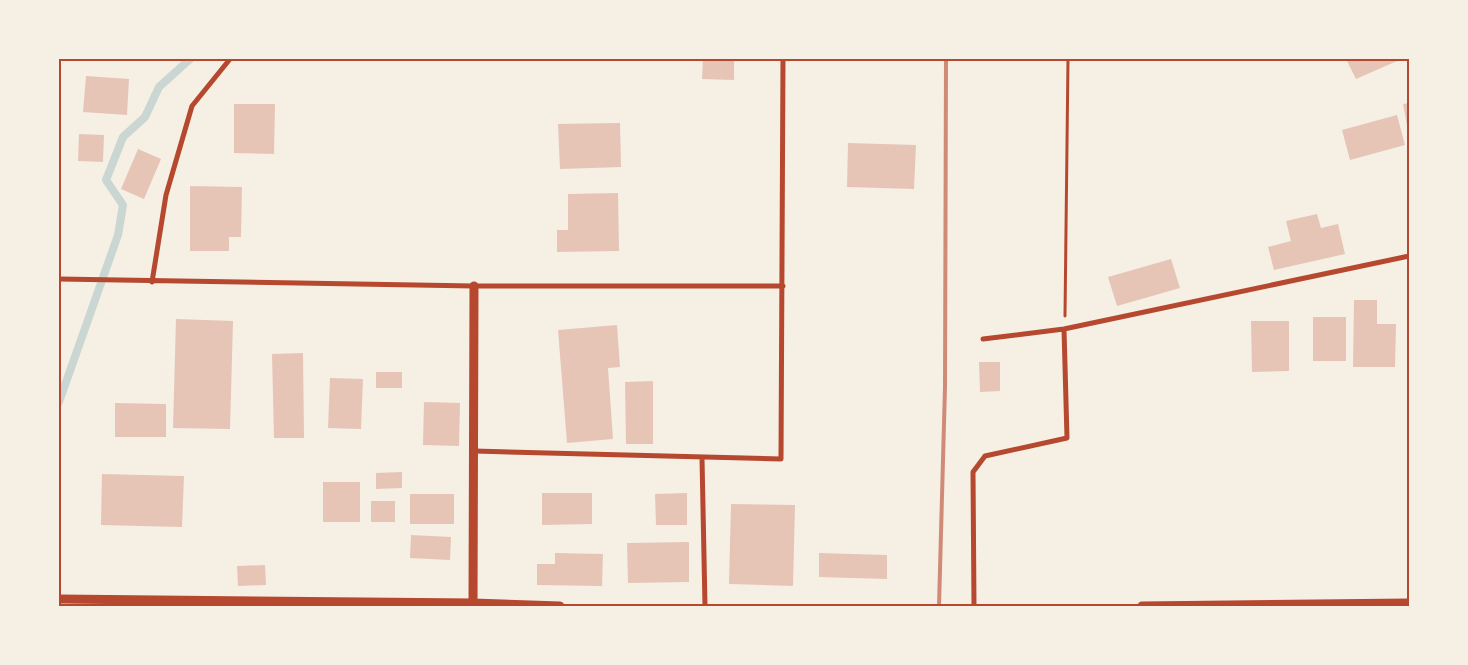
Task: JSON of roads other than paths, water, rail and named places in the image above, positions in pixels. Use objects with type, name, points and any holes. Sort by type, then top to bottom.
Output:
[{"type":"street","points":[[152,282],[166,195],[192,106],[230,59]]},
{"type":"street","points":[[474,452],[702,458],[781,458],[783,59]]},
{"type":"street","points":[[983,339],[1064,329],[1409,256]]},
{"type":"street","points":[[59,279],[474,286],[783,286]]},
{"type":"street","points":[[473,605],[474,286]]},
{"type":"street","points":[[974,606],[973,472],[985,456],[1067,438],[1064,329]]},
{"type":"street","points":[[702,458],[704,606]]},
{"type":"street","points":[[59,599],[278,604],[560,606]]},
{"type":"street","points":[[1142,606],[1409,603]]},
{"type":"waterway","points":[[59,402],[118,235],[123,205],[106,180],[123,137],[145,117],[159,87],[190,59]]},
{"type":"railway","points":[[939,606],[945,387],[946,59]]}]
